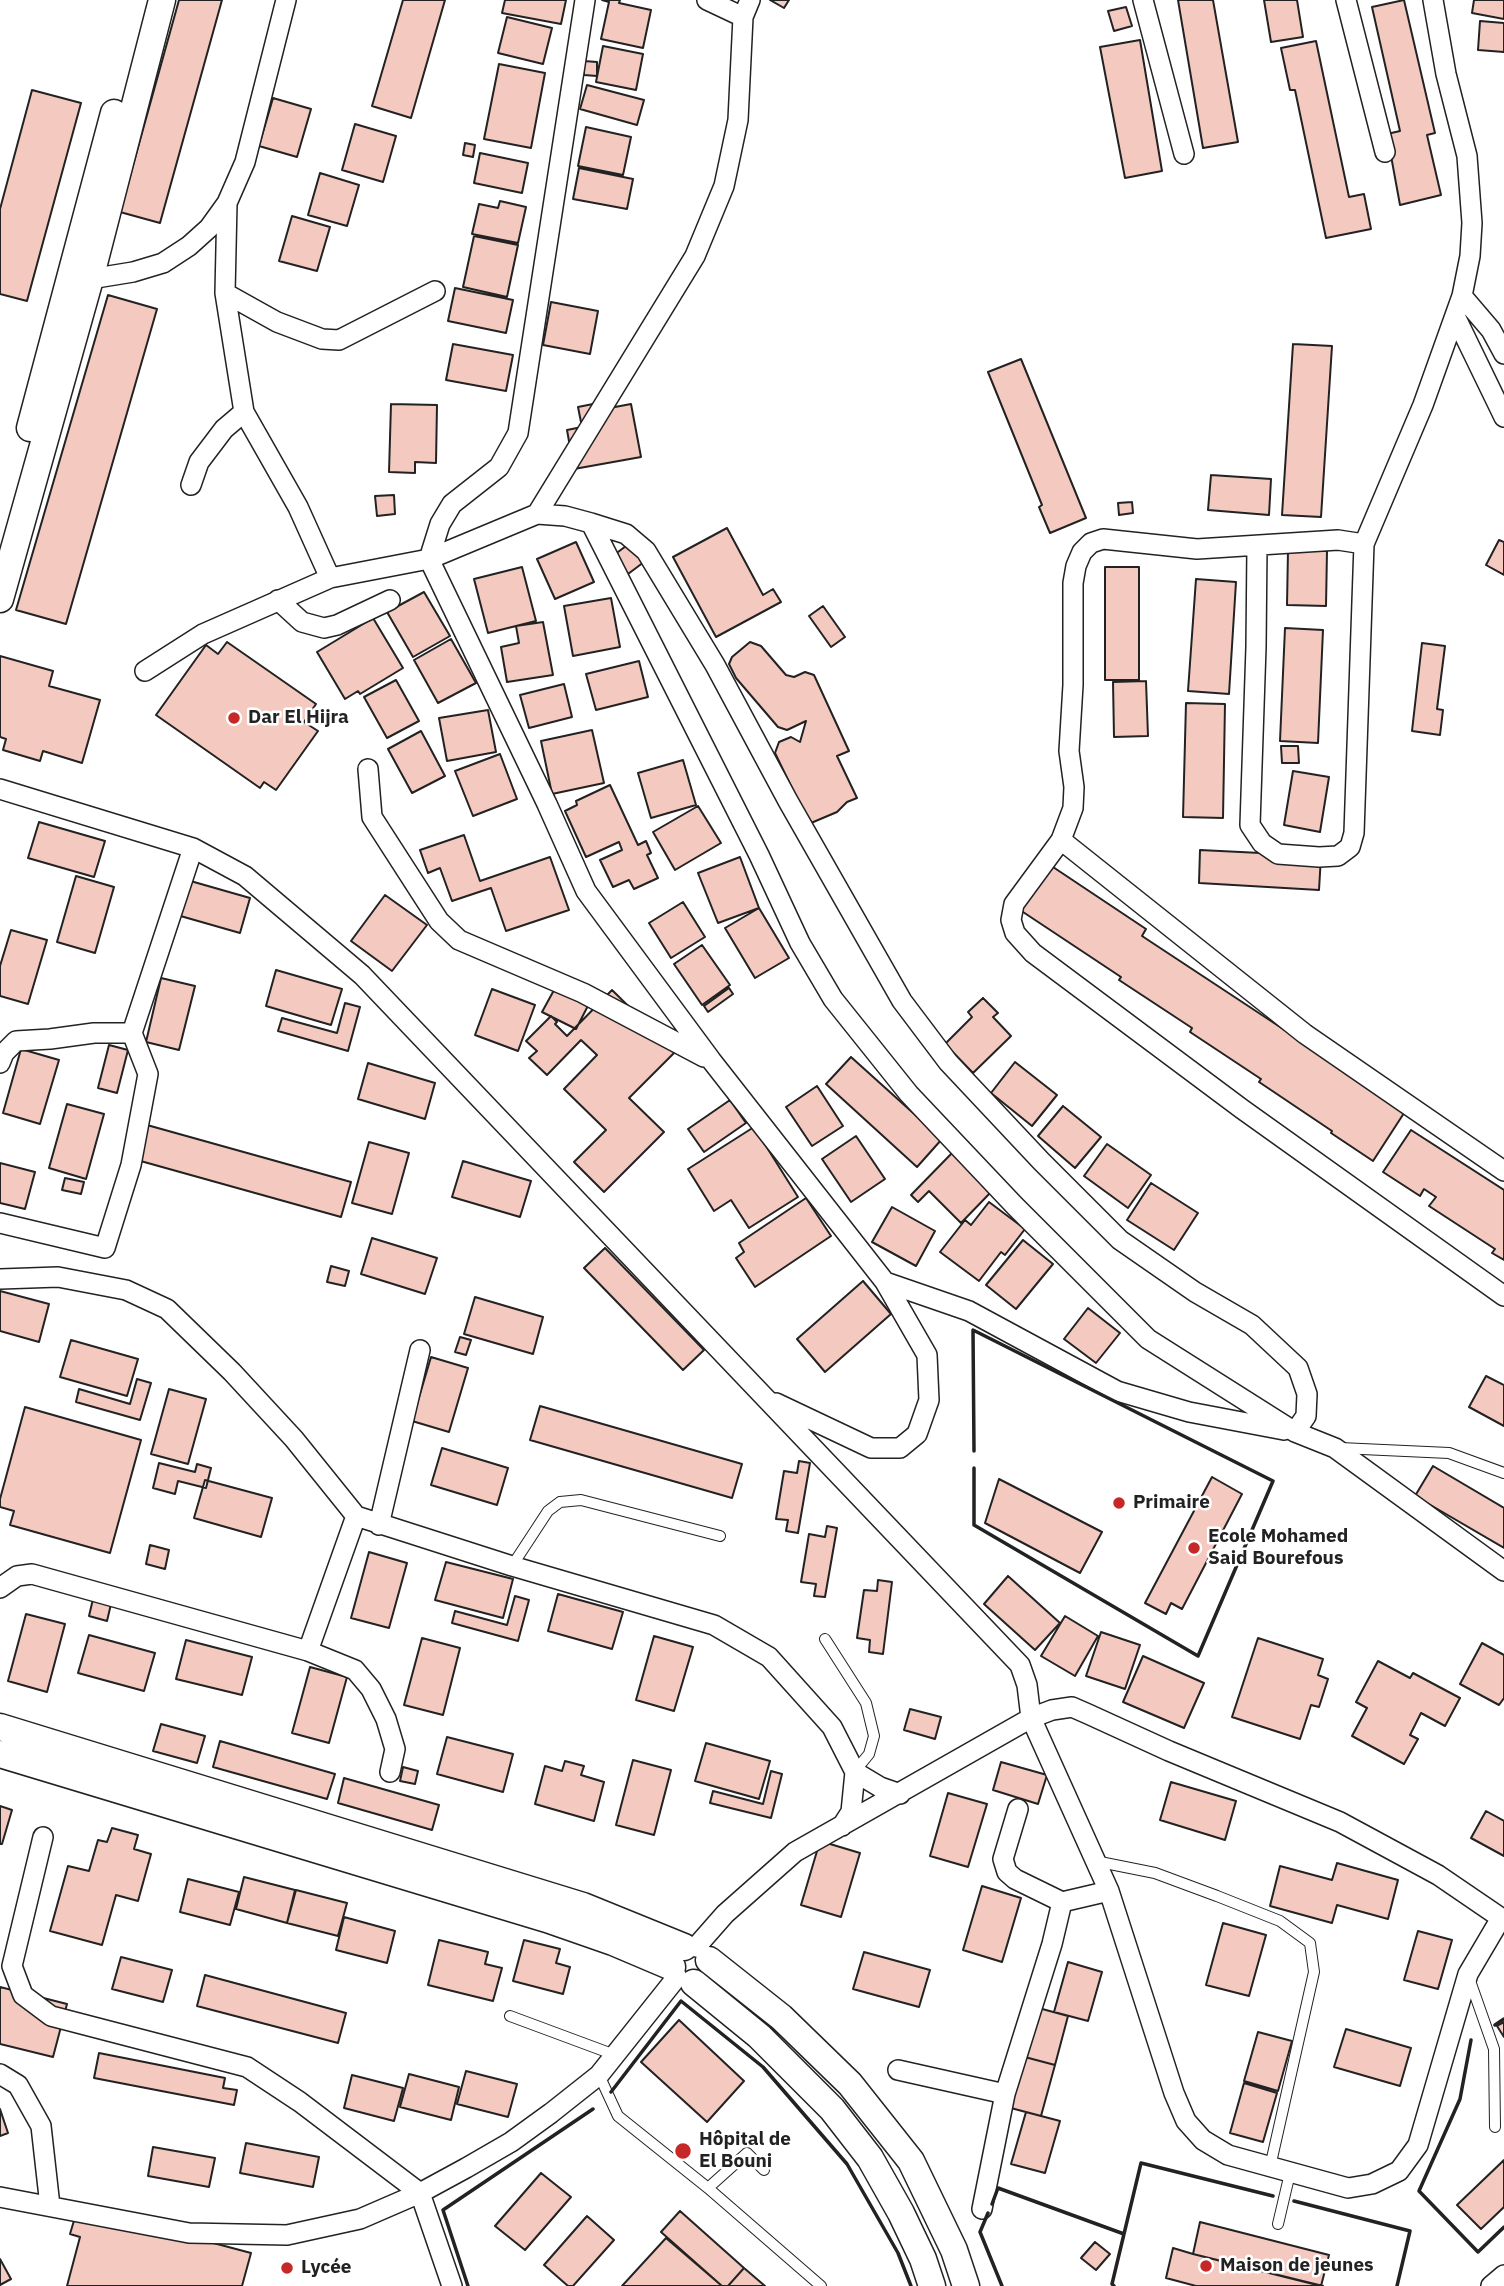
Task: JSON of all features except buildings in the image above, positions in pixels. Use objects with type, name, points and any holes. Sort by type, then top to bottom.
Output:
[{"type":"main road","points":[[0,537],[145,0]]},
{"type":"main road","points":[[0,599],[90,279],[162,0]]},
{"type":"main road","points":[[0,1727],[583,1906],[689,1963],[781,2017],[850,2084],[911,2161],[954,2250],[966,2286]]},
{"type":"main road","points":[[0,1754],[689,1963],[832,2109],[870,2158],[901,2213],[923,2259],[932,2286]]},
{"type":"street","points":[[90,279],[133,272],[163,263],[189,247],[209,228],[227,203],[245,162],[286,0]]},
{"type":"street","points":[[585,0],[518,433],[499,467],[452,504],[440,524],[429,559],[586,891],[710,1060],[885,1282],[926,1355],[929,1400],[917,1434],[900,1448],[871,1447],[764,1397]]},
{"type":"street","points":[[537,514],[695,256],[724,186],[738,120],[747,9],[706,0]]},
{"type":"street","points":[[1143,0],[1184,154]]},
{"type":"street","points":[[1346,0],[1385,152]]},
{"type":"street","points":[[1256,546],[1256,647],[1250,825],[1262,843],[1278,854],[1338,856],[1350,847],[1354,833],[1364,544],[1423,405],[1462,296],[1469,265],[1472,223],[1467,156],[1446,74],[1433,0]]},
{"type":"street","points":[[227,203],[225,293],[244,412],[298,507],[330,578]]},
{"type":"street","points":[[225,293],[277,322],[322,339],[339,340],[435,291]]},
{"type":"street","points":[[1462,296],[1490,330],[1504,354]]},
{"type":"street","points":[[1455,316],[1504,416]]},
{"type":"street","points":[[191,485],[199,462],[224,429],[244,412]]},
{"type":"street","points":[[145,671],[203,634],[330,578],[429,559],[537,514],[565,516],[626,534],[646,551],[715,665],[788,801],[902,1002],[948,1062],[1120,1240],[1195,1292],[1252,1325],[1298,1368],[1307,1394],[1306,1416],[1295,1432]]},
{"type":"street","points":[[591,523],[759,855],[800,943],[832,999],[909,1094],[1015,1206],[1148,1339],[1295,1432],[1335,1448],[1504,1571]]},
{"type":"street","points":[[1364,544],[1338,540],[1197,549],[1103,538],[1091,543],[1082,552],[1076,565],[1073,583],[1073,685],[1069,751],[1074,787],[1073,808],[1061,840],[1014,904],[1011,920],[1015,933],[1033,953],[1242,1109],[1504,1296]]},
{"type":"street","points":[[278,600],[302,622],[324,628],[337,625],[390,600]]},
{"type":"street","points":[[368,769],[372,817],[439,921],[459,940],[583,993],[710,1060]]},
{"type":"street","points":[[0,789],[193,848],[245,876],[362,975],[1020,1665],[1027,1685],[1031,1718],[1109,1891],[1174,2093],[1186,2121],[1203,2140],[1227,2155],[1348,2188],[1372,2184],[1399,2171],[1418,2145],[1468,1974],[1502,1920],[1438,1875],[1340,1822],[1169,1751],[1072,1707],[1052,1710],[1031,1718],[795,1852],[725,1914],[689,1963],[598,2074],[511,2142],[420,2193],[360,2219],[287,2235],[188,2233],[0,2197]]},
{"type":"street","points":[[1061,840],[1305,1034],[1504,1171]]},
{"type":"street","points":[[0,1223],[105,1248],[131,1165],[148,1074],[132,1033],[193,848]]},
{"type":"street","points":[[0,1063],[4,1053],[16,1041],[94,1033],[132,1033]]},
{"type":"street","points":[[0,1279],[58,1277],[126,1290],[167,1309],[232,1372],[285,1429],[356,1516],[512,1566],[714,1625],[769,1657],[832,1727],[855,1772],[880,1787],[900,1794]]},
{"type":"street","points":[[885,1282],[970,1311],[1117,1391],[1189,1412],[1295,1432]]},
{"type":"street","points":[[379,1525],[420,1350]]},
{"type":"street","points":[[308,1651],[356,1516]]},
{"type":"street","points":[[0,1588],[17,1576],[32,1574],[308,1651],[355,1670],[371,1689],[386,1719],[394,1749],[390,1772]]},
{"type":"street","points":[[842,1826],[851,1812],[855,1772]]},
{"type":"street","points":[[1018,1809],[1003,1859],[1007,1872],[1015,1879],[1062,1902],[1109,1891]]},
{"type":"street","points":[[43,1837],[12,1966],[23,1995],[51,2016],[247,2067],[300,2102],[420,2193],[452,2286]]},
{"type":"street","points":[[982,2209],[1005,2094],[1052,1944],[1062,1902]]},
{"type":"street","points":[[898,2070],[1005,2094]]},
{"type":"street","points":[[0,2074],[18,2085],[41,2126],[50,2206]]},
{"type":"street","points":[[1491,2286],[1504,2275]]},
{"type":"lane","points":[[1335,1448],[1449,1453],[1504,1473]]},
{"type":"lane","points":[[512,1566],[548,1511],[560,1502],[581,1500],[720,1536]]},
{"type":"lane","points":[[825,1639],[866,1703],[872,1725],[874,1736],[869,1754],[855,1772]]},
{"type":"lane","points":[[1095,1861],[1154,1873],[1217,1896],[1280,1921],[1310,1943],[1314,1972],[1270,2167]]},
{"type":"lane","points":[[1468,1974],[1494,2049],[1495,2127]]},
{"type":"lane","points":[[510,2016],[615,2055]]},
{"type":"lane","points":[[598,2074],[618,2116],[708,2188],[821,2286]]},
{"type":"lane","points":[[708,2188],[747,2153],[764,2170]]},
{"type":"lane","points":[[1278,2224],[1290,2173]]},
{"type":"wall","points":[[974,1451],[973,1330],[1273,1481],[1198,1656],[974,1525],[974,1468]]},
{"type":"wall","points":[[611,2092],[681,2001],[763,2067],[847,2164],[898,2253],[911,2286]]},
{"type":"wall","points":[[1495,2025],[1504,2019]]},
{"type":"wall","points":[[1471,2040],[1460,2099],[1419,2191],[1478,2252],[1504,2227]]},
{"type":"wall","points":[[468,2286],[443,2210],[593,2109]]},
{"type":"wall","points":[[1114,2286],[1112,2284],[1141,2163],[1273,2196]]},
{"type":"wall","points":[[992,2204],[998,2188],[1124,2234]]},
{"type":"wall","points":[[1294,2201],[1410,2231],[1397,2286]]},
{"type":"wall","points":[[988,2213],[980,2232],[1002,2286]]},
{"type":"place","name":"Dar El Hijra","points":[[234,718]]},
{"type":"place","name":"Primaire","points":[[1119,1503]]},
{"type":"place","name":"Ecole Mohamed Said Bourefous","points":[[1194,1548]]},
{"type":"place","name":"Hôpital de El Bouni","points":[[683,2151]]},
{"type":"place","name":"Maison de jeunes","points":[[1206,2266]]},
{"type":"place","name":"Lycée","points":[[287,2268]]}]
